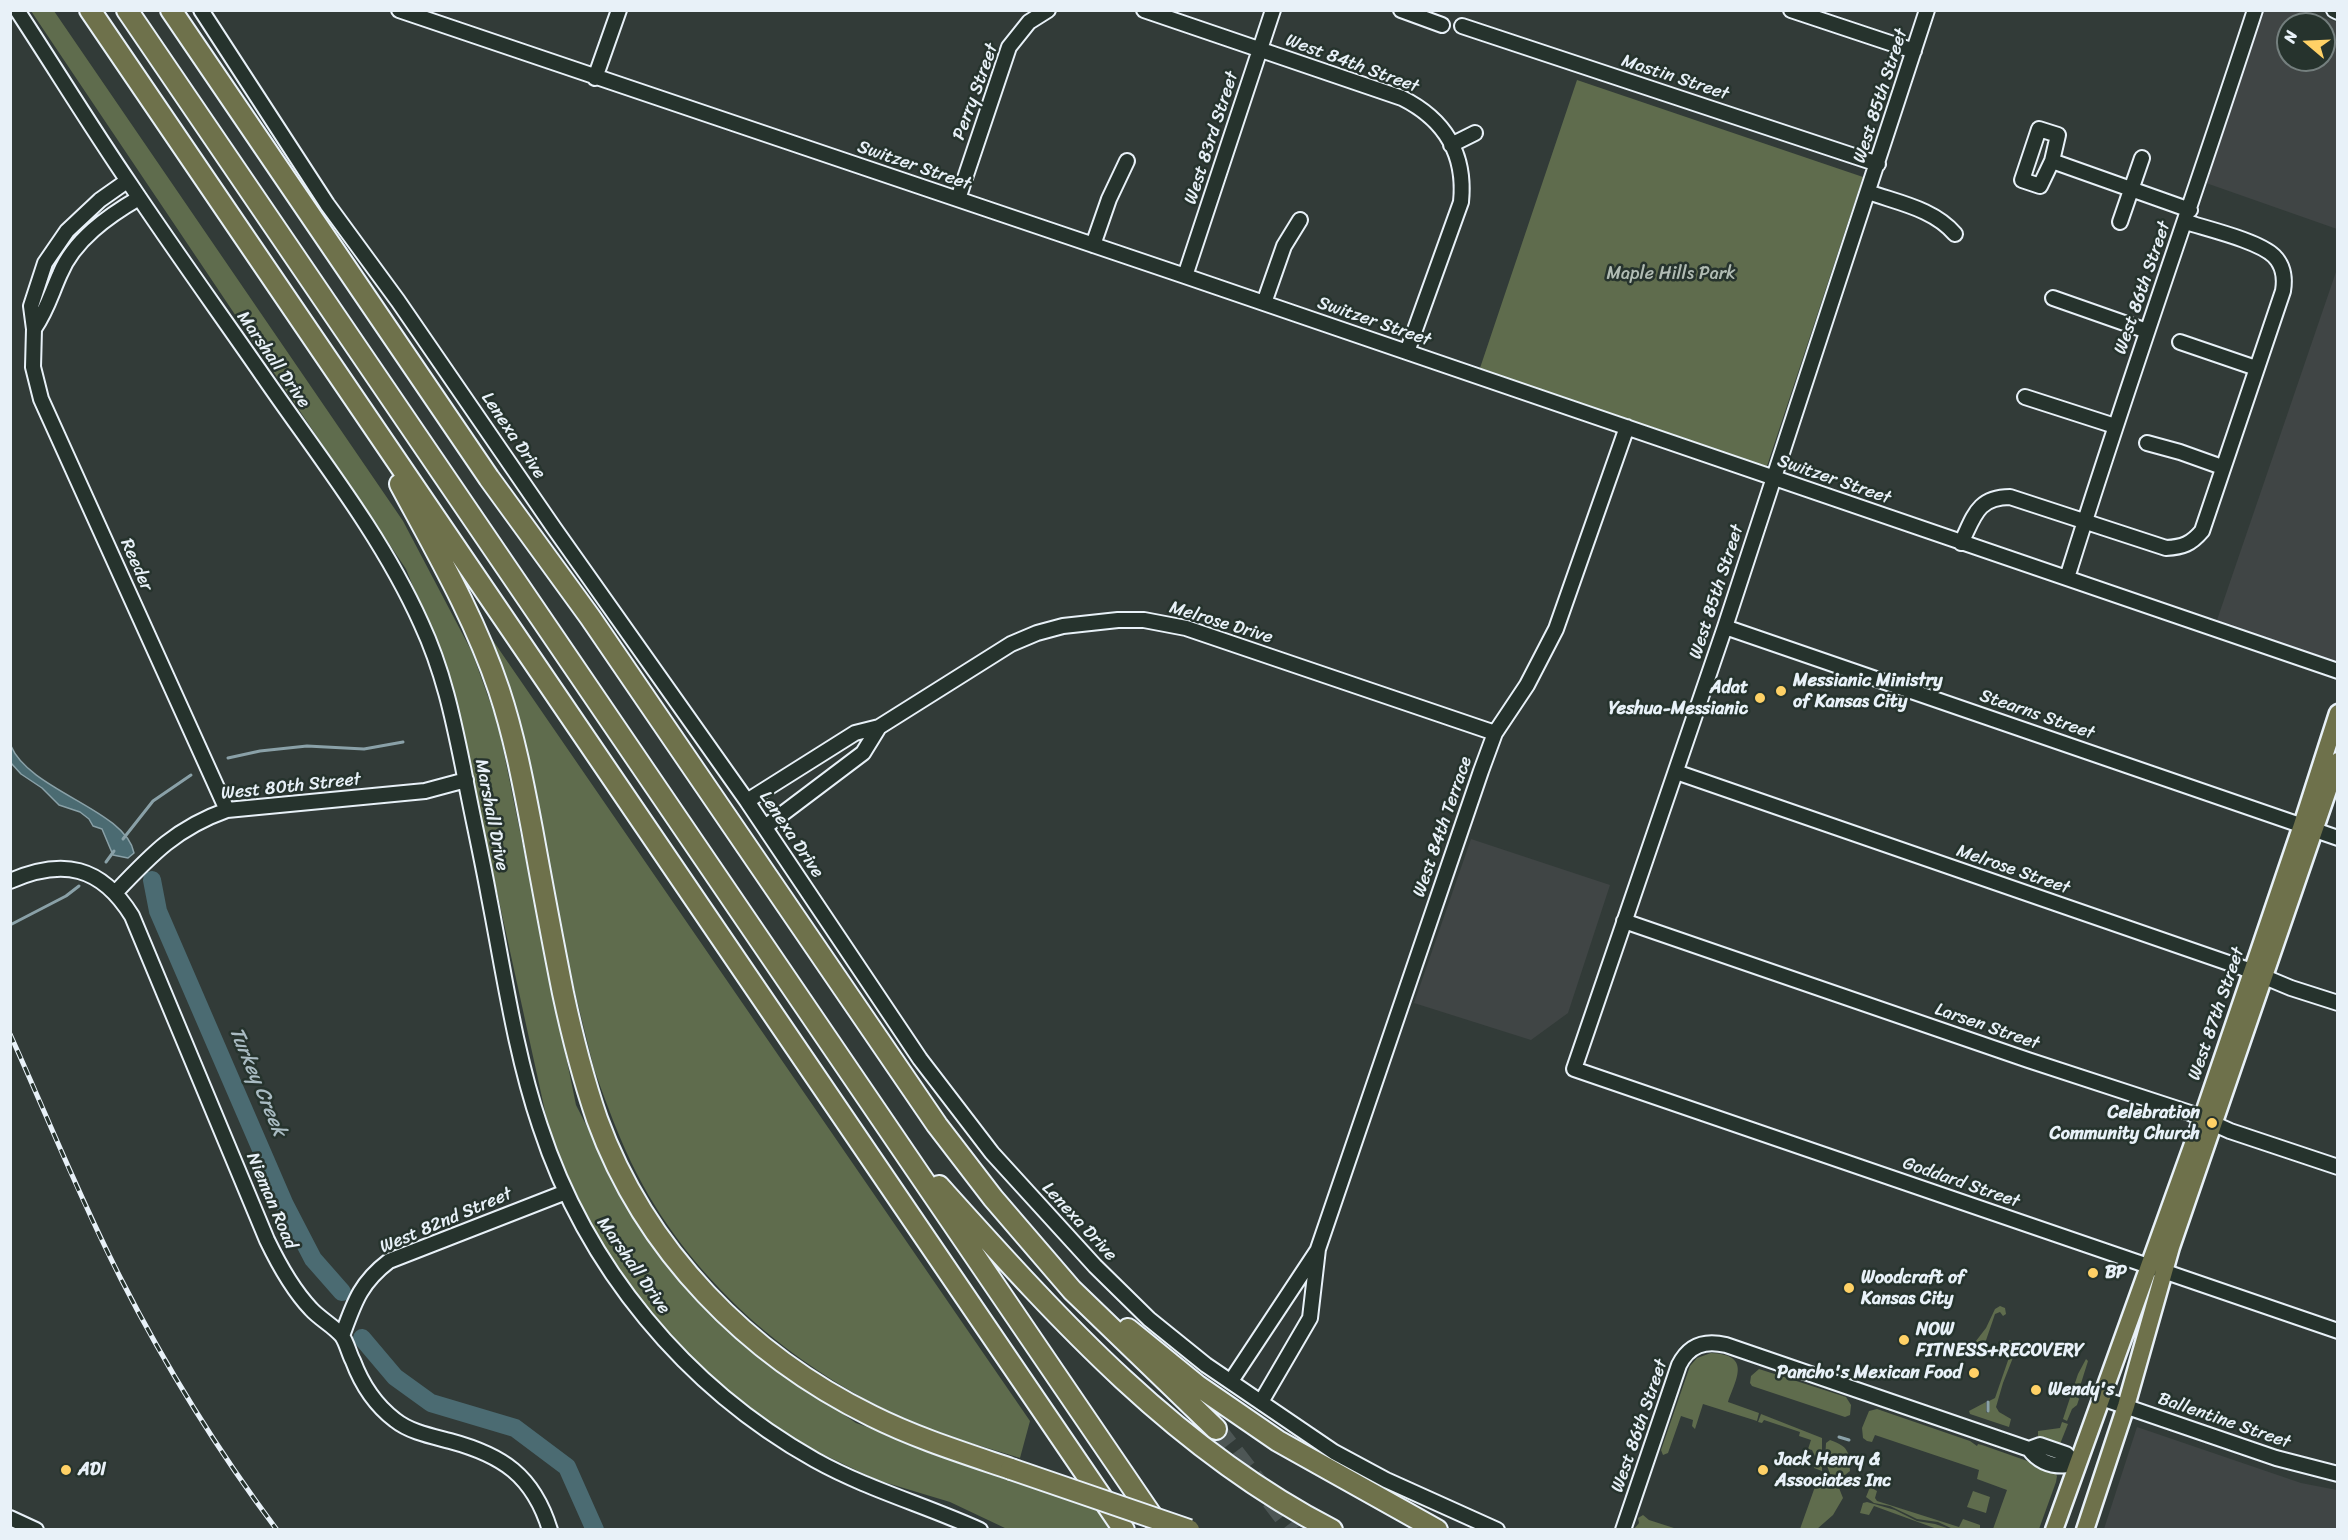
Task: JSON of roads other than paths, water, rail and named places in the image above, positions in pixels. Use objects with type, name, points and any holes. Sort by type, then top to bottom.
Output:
[{"type":"highway","points":[[90,10],[1124,1530]]},
{"type":"highway","points":[[127,10],[1161,1530]]},
{"type":"highway","points":[[171,10],[489,478],[610,646],[937,1125],[993,1198],[1072,1290],[1216,1429]]},
{"type":"highway","points":[[353,396],[453,584],[499,689],[521,774],[564,997],[598,1120],[614,1159],[648,1220],[690,1277],[714,1304],[767,1352],[791,1369],[875,1418],[931,1441],[1189,1530]]},
{"type":"highway","points":[[889,1130],[1045,1303],[1130,1387],[1172,1424],[1226,1465],[1307,1517],[1332,1530]]},
{"type":"highway","points":[[993,1198],[1078,1284],[1123,1325],[1198,1386],[1310,1461],[1437,1530]]},
{"type":"main road","name":"West 87th Street","points":[[2308,828],[2337,713]]},
{"type":"main road","name":"West 87th Street","points":[[2054,1530],[2101,1398],[2156,1269],[2308,828],[2337,761]]},
{"type":"main road","name":"West 87th Street","points":[[2085,1530],[2126,1406],[2165,1222],[2208,1122]]},
{"type":"main road","points":[[2074,1530],[2090,1477],[2085,1469],[2077,1464]]},
{"type":"street","name":"Marshall Drive","points":[[17,10],[139,198],[390,562],[425,630],[452,708],[527,1082],[538,1123],[566,1192],[594,1247],[638,1309],[679,1356],[731,1403],[785,1443],[872,1488],[980,1530]]},
{"type":"street","name":"Lenexa Drive","points":[[201,10],[327,204],[398,301],[554,528],[747,801],[920,1059],[977,1136],[1033,1200],[1149,1319],[1206,1365],[1334,1452],[1395,1484],[1497,1530]]},
{"type":"street","name":"Switzer Street","points":[[399,10],[1185,276],[2337,671]]},
{"type":"street","points":[[595,78],[619,10]]},
{"type":"street","name":"Perry Street","points":[[958,199],[1009,47],[1029,22],[1048,10]]},
{"type":"street","points":[[1144,10],[1260,50]]},
{"type":"street","name":"West 83rd Street","points":[[1185,276],[1272,10]]},
{"type":"street","points":[[1401,10],[1442,25]]},
{"type":"street","points":[[1791,10],[1914,51]]},
{"type":"street","name":"West 85th Street","points":[[1574,1069],[1677,772],[1927,10]]},
{"type":"street","name":"West 86th Street","points":[[2067,578],[2115,426],[2188,216],[2255,10]]},
{"type":"street","name":"Mastin Street","points":[[1462,26],[1878,164]]},
{"type":"street","name":"West 84th Street","points":[[1260,50],[1410,102],[1431,115],[1442,126],[1460,164],[1461,202],[1407,352]]},
{"type":"street","points":[[1451,145],[1475,133]]},
{"type":"street","points":[[2120,222],[2142,158]]},
{"type":"street","points":[[1093,245],[1109,199],[1127,161]]},
{"type":"street","points":[[1961,543],[1979,508],[1999,497],[2010,497],[2166,548],[2182,547],[2193,541],[2202,531],[2283,291],[2283,269],[2276,257],[2263,248],[2131,189],[2052,161]]},
{"type":"street","name":"Reeder","points":[[128,181],[100,200],[67,231],[45,263],[31,306],[34,329],[33,367],[41,399],[227,810]]},
{"type":"street","name":"West 85th Street","points":[[1868,192],[1933,215],[1945,222],[1955,234]]},
{"type":"street","name":"Reeder","points":[[34,329],[47,309],[60,272],[83,239],[113,213],[139,198]]},
{"type":"street","points":[[1264,303],[1284,246],[1300,220]]},
{"type":"street","points":[[2053,298],[2147,331]]},
{"type":"street","points":[[2180,342],[2256,368]]},
{"type":"street","points":[[2025,397],[2115,426]]},
{"type":"street","name":"West 84th Terrace","points":[[1261,1402],[1310,1318],[1318,1249],[1495,734],[1527,684],[1556,629],[1627,427]]},
{"type":"street","points":[[2147,442],[2222,467]]},
{"type":"street","name":"Melrose Drive","points":[[747,801],[855,733],[879,727],[1011,644],[1063,626],[1090,622],[1144,620],[1186,628],[1495,734]]},
{"type":"street","name":"Stearns Street","points":[[1725,627],[2337,838]]},
{"type":"street","name":"Melrose Drive","points":[[765,827],[863,753],[879,727]]},
{"type":"street","name":"Melrose Street","points":[[1677,772],[2337,1003]]},
{"type":"street","name":"West 80th Street","points":[[115,893],[177,833],[202,819],[227,810],[425,791],[466,780]]},
{"type":"street","name":"Nieman Road","points":[[10,881],[42,869],[58,868],[98,878],[115,893],[132,916],[278,1264],[293,1287],[311,1310],[342,1336],[358,1375],[381,1408],[396,1421],[414,1431],[477,1449],[498,1458],[513,1470],[538,1498],[550,1530]]},
{"type":"street","name":"Larsen Street","points":[[1624,921],[2337,1167]]},
{"type":"street","name":"Goddard Street","points":[[1574,1069],[2337,1331]]},
{"type":"street","name":"West 82nd Street","points":[[342,1336],[365,1282],[389,1261],[566,1192]]},
{"type":"street","name":"West 84th Terrace","points":[[1231,1381],[1318,1249]]},
{"type":"street","name":"West 86th Street","points":[[1623,1530],[1679,1365],[1684,1355],[1703,1343],[1716,1342],[1743,1350],[2029,1449],[2036,1458],[2061,1467],[2077,1464]]},
{"type":"street","name":"Ballentine Street","points":[[2101,1398],[2276,1458],[2337,1474]]},
{"type":"street","points":[[10,1518],[36,1530]]},
{"type":"water","points":[[11,746],[21,762],[37,776],[114,824],[127,838],[134,853],[128,858],[113,855],[102,829],[93,826],[89,819],[80,812],[59,805],[42,788],[21,774],[11,763]]},
{"type":"waterway","points":[[228,758],[260,751],[307,746],[364,749],[403,742]]},
{"type":"waterway","points":[[123,839],[153,801],[191,775]]},
{"type":"waterway","points":[[106,862],[114,851]]},
{"type":"waterway","name":"Turkey Creek","points":[[152,880],[158,911],[285,1205],[313,1259],[342,1292]]},
{"type":"waterway","points":[[10,925],[66,896],[79,886]]},
{"type":"waterway","name":"Turkey Creek","points":[[362,1338],[395,1377],[431,1403],[515,1428],[567,1467],[595,1530]]},
{"type":"waterway","points":[[1988,1402],[1988,1411]]},
{"type":"waterway","points":[[1839,1437],[1849,1440]]},
{"type":"tunnel","points":[[1216,1429],[1294,1530]]},
{"type":"railway","points":[[10,1034],[92,1218],[138,1312],[214,1439],[277,1530]]},
{"type":"place","name":"Messianic Ministry of Kansas City","points":[[1781,691]]},
{"type":"place","name":"Adat Yeshua-Messianic","points":[[1760,698]]},
{"type":"place","name":"Celebration Community Church","points":[[2212,1123]]},
{"type":"place","name":"BP","points":[[2093,1273]]},
{"type":"place","name":"Woodcraft of Kansas City","points":[[1849,1288]]},
{"type":"place","name":"NOW FITNESS+RECOVERY","points":[[1904,1340]]},
{"type":"place","name":"Pancho's Mexican Food","points":[[1974,1373]]},
{"type":"place","name":"Wendy's","points":[[2036,1390]]},
{"type":"place","name":"ADI","points":[[66,1470]]},
{"type":"place","name":"Jack Henry & Associates Inc","points":[[1763,1470]]},
{"type":"park label","name":"Maple Hills Park","points":[[1671,274]]}]
